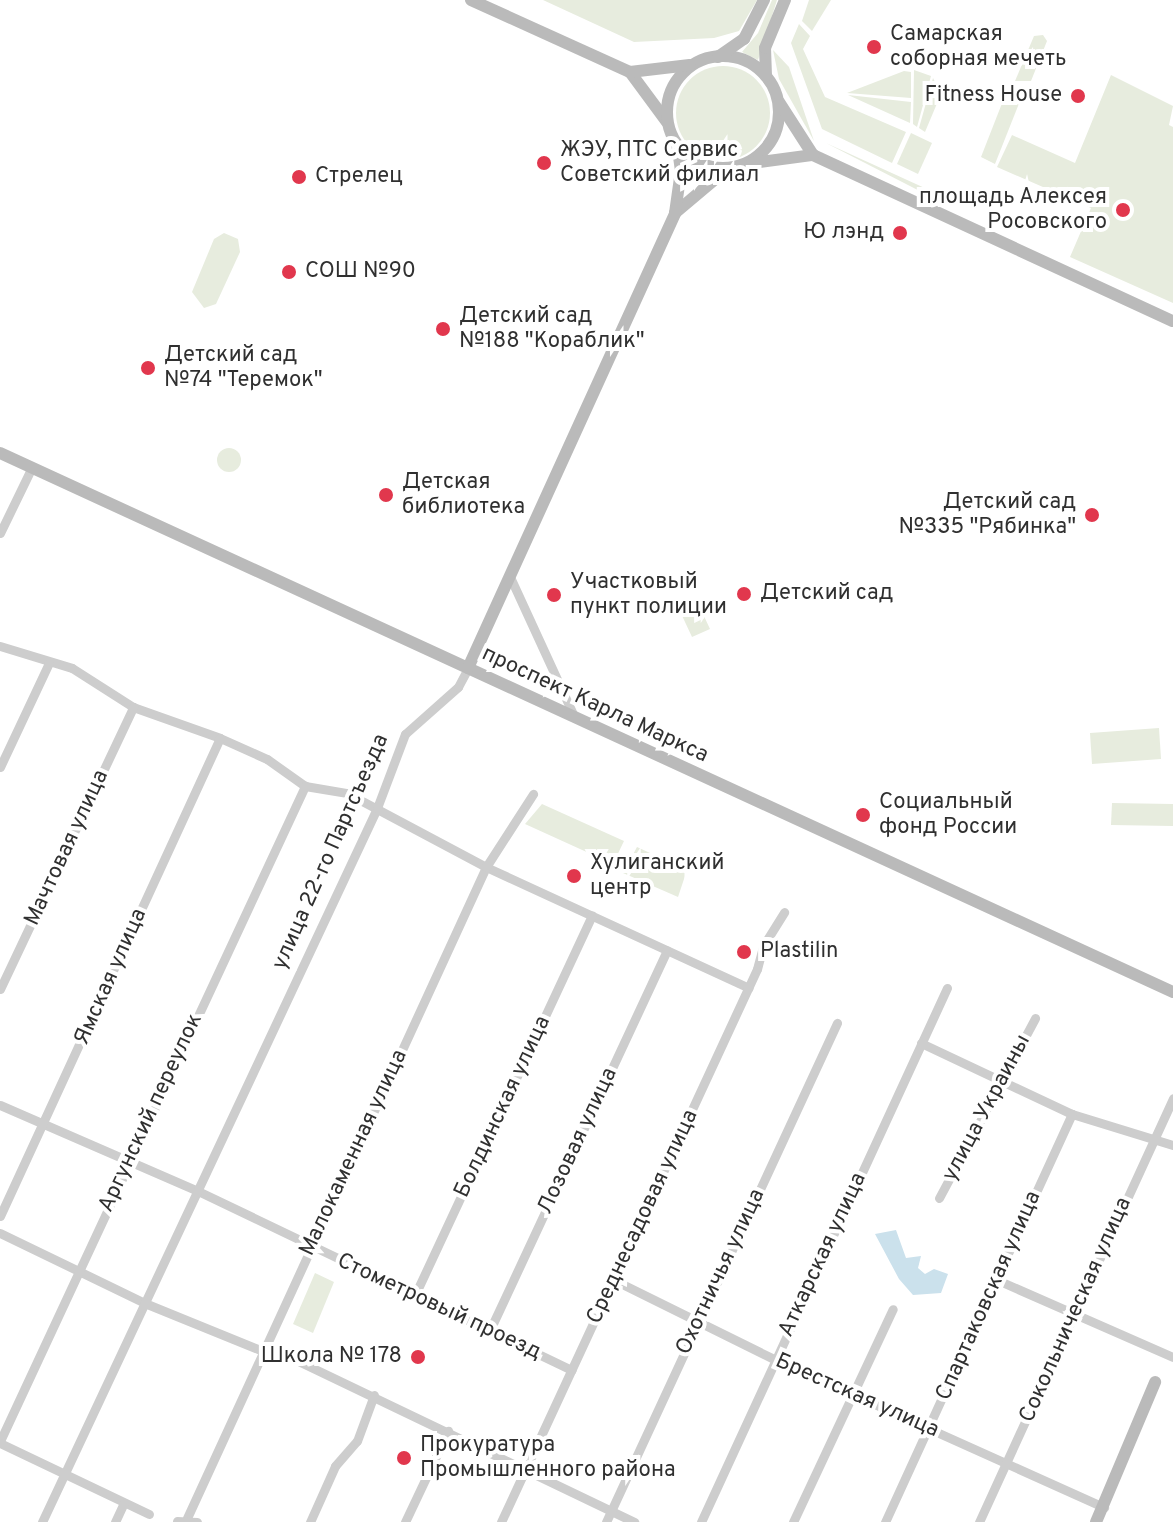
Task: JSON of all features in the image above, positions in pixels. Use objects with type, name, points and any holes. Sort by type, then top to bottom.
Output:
[{"type":"street","points":[[471,0],[630,72],[668,123],[677,144],[707,166],[727,169],[813,155],[1173,321]]},
{"type":"street","points":[[630,72],[693,65],[718,57],[744,39],[764,0]]},
{"type":"street","points":[[785,0],[765,48],[766,76],[813,155]]},
{"type":"street","points":[[718,57],[738,59],[766,76]]},
{"type":"street","points":[[668,123],[674,84],[693,65]]},
{"type":"street","points":[[745,164],[773,137],[779,102]]},
{"type":"street","name":"улица 22-го Партсъезда","points":[[42,1522],[62,1470],[147,1304],[377,808],[405,734],[458,687],[510,577],[675,213],[681,171],[677,144]]},
{"type":"street","name":"улица 22-го Партсъезда","points":[[675,213],[727,169]]},
{"type":"street","name":"проспект Карла Маркса","points":[[0,453],[1173,992]]},
{"type":"street","points":[[0,533],[32,467]]},
{"type":"street","points":[[510,577],[575,718]]},
{"type":"street","points":[[0,646],[72,668],[133,707],[220,738],[267,759],[305,786],[347,793],[486,867],[749,988]]},
{"type":"street","points":[[0,767],[49,663]]},
{"type":"street","name":"Мачтовая улица","points":[[0,989],[133,707]]},
{"type":"street","name":"Ямская улица","points":[[0,1216],[220,738]]},
{"type":"street","name":"Аргунский переулок","points":[[0,1442],[305,786]]},
{"type":"street","name":"Малокаменная улица","points":[[187,1520],[486,867],[533,794]]},
{"type":"street","name":"Среднесадовая улица","points":[[501,1522],[749,988],[763,946],[784,912]]},
{"type":"street","name":"Болдинская улица","points":[[414,1297],[592,916]]},
{"type":"street","name":"Лозовая улица","points":[[489,1332],[667,950]]},
{"type":"street","name":"Аткарская улица","points":[[701,1522],[947,988]]},
{"type":"street","name":"улица Украины","points":[[939,1198],[998,1081],[1035,1018]]},
{"type":"street","name":"Охотничья улица","points":[[606,1522],[837,1023]]},
{"type":"street","points":[[921,1043],[1072,1114],[1173,1145]]},
{"type":"street","name":"Сокольническая улица","points":[[979,1522],[1173,1098]]},
{"type":"street","name":"Стометровый проезд","points":[[0,1105],[127,1165],[200,1192],[572,1370]]},
{"type":"street","name":"Спартаковская улица","points":[[885,1522],[1072,1114]]},
{"type":"street","points":[[0,1233],[147,1304],[263,1351],[271,1348],[634,1522]]},
{"type":"street","points":[[995,1279],[1072,1314],[1172,1353]]},
{"type":"street","name":"Брестская улица","points":[[614,1280],[774,1359],[1104,1507]]},
{"type":"street","points":[[793,1522],[893,1309]]},
{"type":"street","points":[[1096,1522],[1155,1382]]},
{"type":"street","points":[[310,1522],[335,1466],[357,1441],[374,1395]]},
{"type":"street","points":[[405,1522],[448,1431]]},
{"type":"street","points":[[0,1442],[149,1514]]},
{"type":"street","points":[[115,1522],[124,1503]]},
{"type":"shaded area","points":[[543,0],[757,0],[739,31],[714,38],[634,42]]},
{"type":"shaded area","points":[[772,0],[777,0],[758,60],[742,52],[758,33]]},
{"type":"shaded area","points":[[809,0],[831,0],[812,31],[802,21]]},
{"type":"shaded area","points":[[799,24],[810,36],[803,49],[825,97],[906,132],[892,163],[822,129],[791,43]]},
{"type":"shaded area","points":[[1043,35],[1047,41],[1031,81],[1015,81],[1034,36]]},
{"type":"shaded area","points":[[773,50],[789,67],[814,141],[779,79]]},
{"type":"shaded area","points":[[723,66],[741,69],[756,80],[767,95],[770,113],[767,131],[756,146],[741,157],[723,160],[705,157],[690,146],[679,131],[676,113],[679,95],[690,80],[705,69]]},
{"type":"shaded area","points":[[914,70],[931,76],[917,127],[913,124]]},
{"type":"shaded area","points":[[904,71],[911,72],[911,98],[847,93]]},
{"type":"shaded area","name":"площадь Алексея Росовского","points":[[1111,75],[1173,106],[1169,125],[1173,127],[1173,303],[1070,257],[1091,208],[997,167],[1012,135],[1075,163]]},
{"type":"shaded area","points":[[933,78],[941,94],[925,132],[919,128]]},
{"type":"shaded area","points":[[1008,88],[1022,96],[995,164],[981,157]]},
{"type":"shaded area","points":[[848,95],[911,102],[910,123]]},
{"type":"shaded area","points":[[911,133],[932,143],[918,174],[897,164]]},
{"type":"shaded area","points":[[826,143],[951,200],[947,205]]},
{"type":"shaded area","points":[[224,233],[238,239],[240,252],[216,304],[204,308],[192,292],[214,239]]},
{"type":"shaded area","points":[[229,448],[237,452],[241,460],[237,468],[229,472],[221,468],[217,460],[221,452]]},
{"type":"shaded area","points":[[696,599],[710,629],[692,637],[678,607]]},
{"type":"shaded area","points":[[1159,728],[1161,759],[1092,764],[1090,733]]},
{"type":"shaded area","points":[[1112,803],[1173,804],[1173,826],[1111,825]]},
{"type":"shaded area","points":[[542,804],[624,841],[613,864],[525,824]]},
{"type":"shaded area","points":[[637,847],[687,870],[678,897],[623,873]]},
{"type":"shaded area","points":[[315,1273],[334,1282],[313,1333],[293,1324]]},
{"type":"water","points":[[896,1230],[906,1258],[921,1256],[918,1268],[925,1274],[934,1269],[948,1274],[941,1293],[913,1295],[899,1279],[875,1234]]},
{"type":"place","name":"Самарская соборная мечеть","points":[[874,47]]},
{"type":"place","name":"Fitness House","points":[[1078,96]]},
{"type":"place","name":"ЖЭУ, ПТС Сервис Советский филиал","points":[[544,163]]},
{"type":"place","name":"Стрелец","points":[[299,177]]},
{"type":"place","name":"площадь Алексея Росовского","points":[[1123,210]]},
{"type":"place","name":"Ю лэнд","points":[[900,233]]},
{"type":"place","name":"СОШ №90","points":[[289,272]]},
{"type":"place","name":"Детский сад №188 \"Кораблик\"","points":[[443,329]]},
{"type":"place","name":"Детский сад №74 \"Теремок\"","points":[[148,368]]},
{"type":"place","name":"Детская библиотека","points":[[386,495]]},
{"type":"place","name":"Детский сад №335 \"Рябинка\"","points":[[1092,515]]},
{"type":"place","name":"Детский сад","points":[[744,594]]},
{"type":"place","name":"Участковый пункт полиции","points":[[554,595]]},
{"type":"place","name":"Социальный фонд России","points":[[863,815]]},
{"type":"place","name":"Хулиганский центр","points":[[574,876]]},
{"type":"place","name":"Plastilin","points":[[744,952]]},
{"type":"place","name":"Школа № 178","points":[[418,1357]]},
{"type":"place","name":"Прокуратура Промышленного района","points":[[404,1458]]}]
